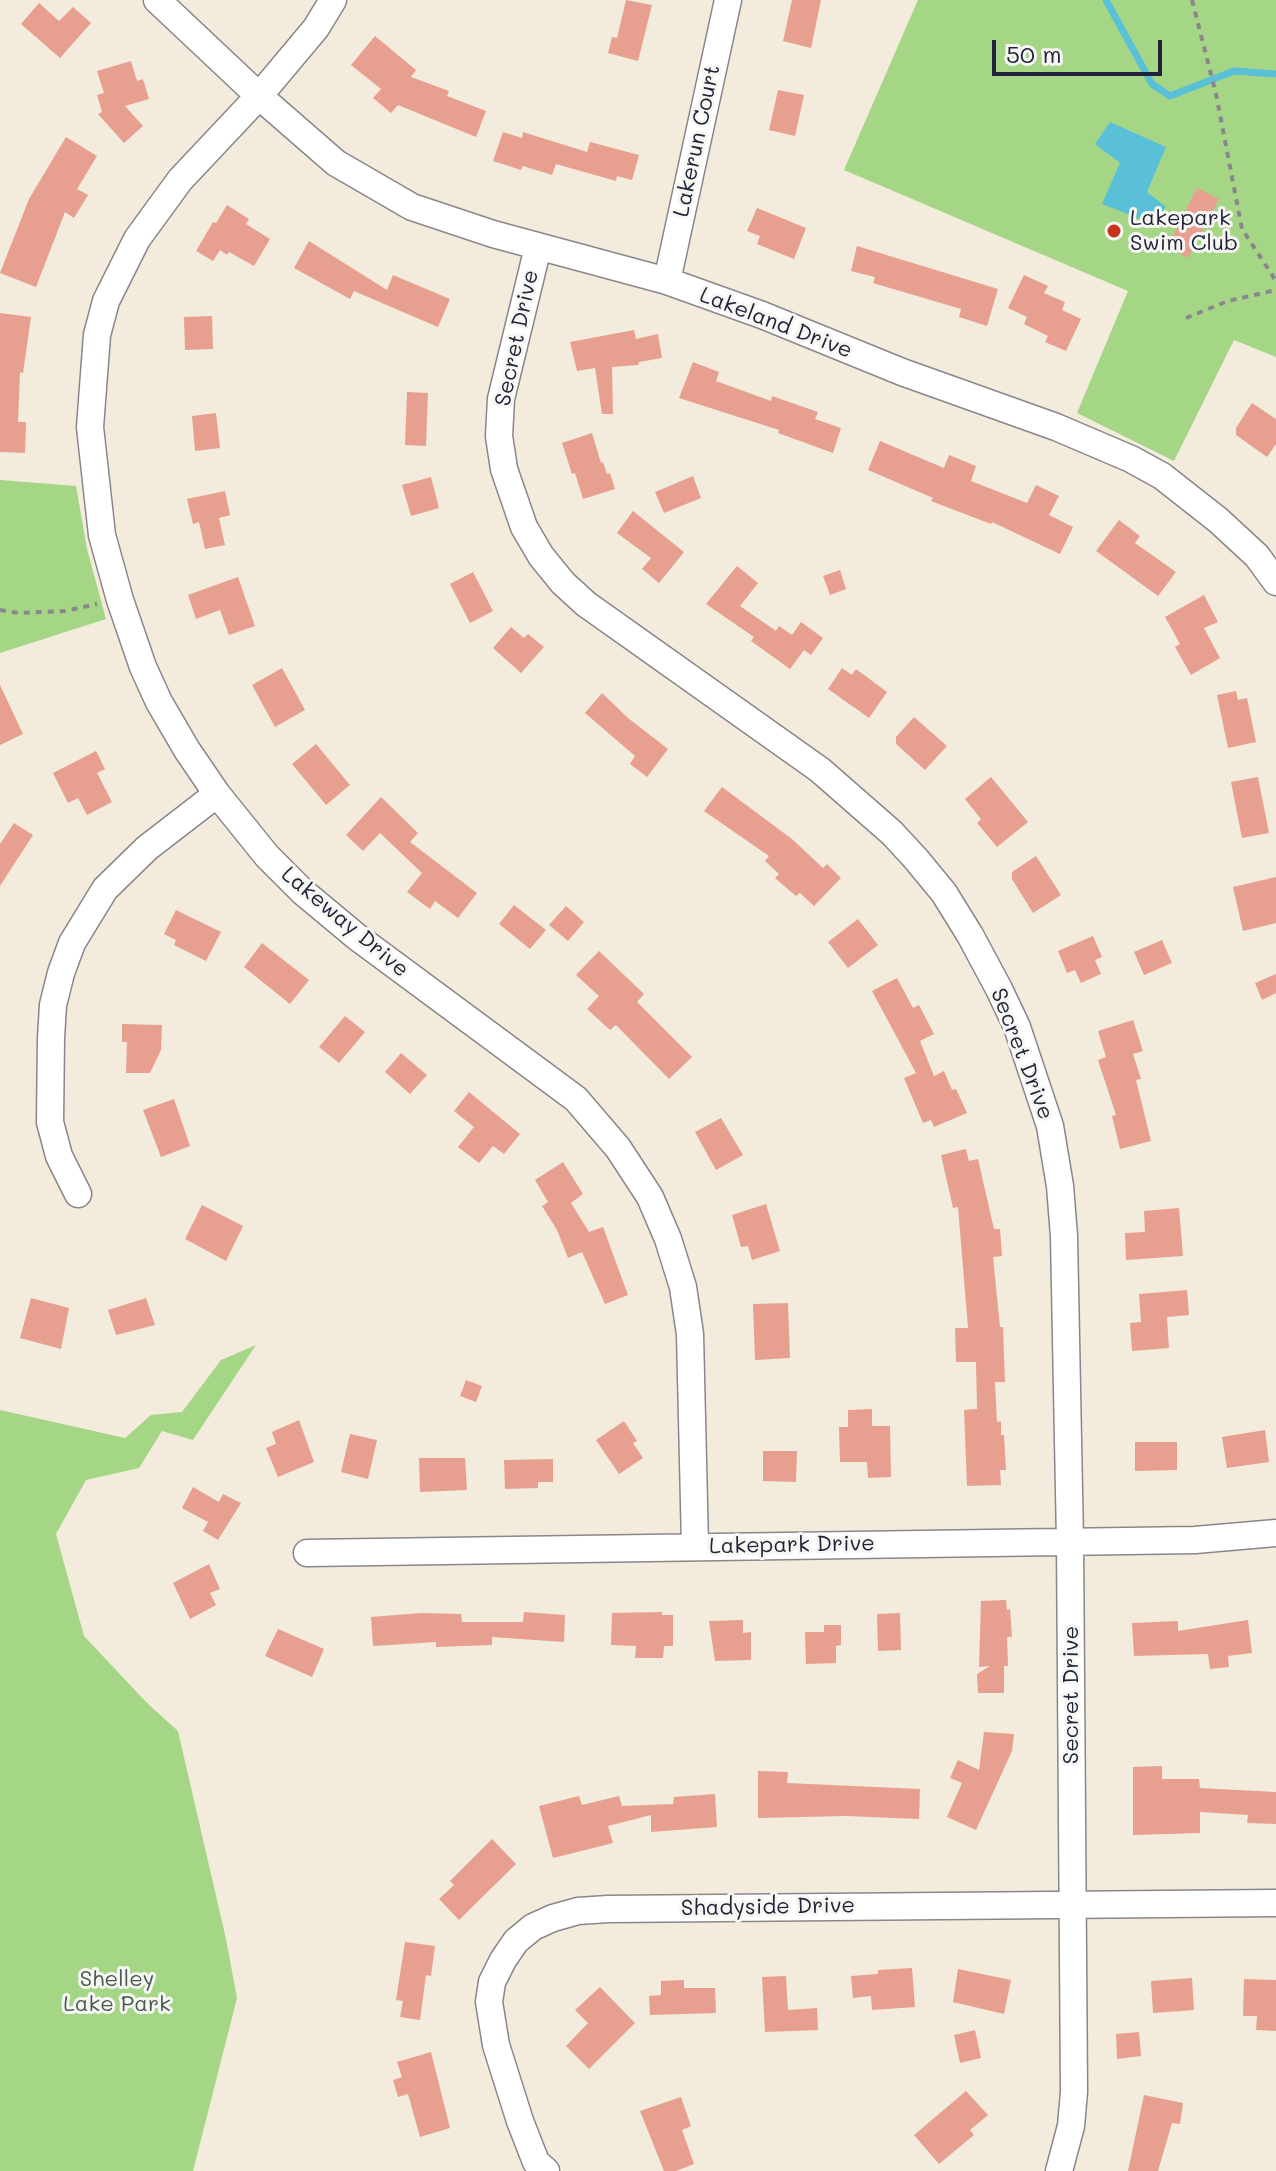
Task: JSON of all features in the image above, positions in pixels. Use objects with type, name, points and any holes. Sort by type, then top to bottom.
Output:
[{"type":"street","name":"Lakeland Drive","points":[[157,0],[336,163],[412,207],[538,247],[667,281],[762,315],[902,372],[1056,427],[1131,459],[1162,476],[1228,529],[1257,556],[1276,582]]},
{"type":"street","name":"Lakeway Drive","points":[[333,0],[316,28],[259,96],[180,180],[152,216],[121,268],[97,335],[90,427],[102,535],[120,600],[143,667],[159,702],[217,794],[267,856],[312,900],[380,954],[576,1099],[618,1148],[650,1197],[668,1239],[683,1287],[690,1334],[695,1546]]},
{"type":"street","name":"Lakerun Court","points":[[667,281],[728,0]]},
{"type":"street","name":"Secret Drive","points":[[538,247],[509,360],[501,399],[499,436],[504,469],[524,527],[541,556],[563,583],[586,604],[820,770],[892,833],[944,893],[970,935],[1017,1027],[1050,1126],[1064,1236],[1070,1542],[1074,2092],[1071,2126],[1059,2171]]},
{"type":"street","points":[[78,1194],[59,1156],[50,1122],[53,1005],[61,973],[72,943],[105,889],[147,848],[217,794]]},
{"type":"street","name":"Lakepark Drive","points":[[307,1553],[1195,1540],[1276,1533]]},
{"type":"street","name":"Shadyside Drive","points":[[546,2171],[536,2162],[520,2121],[496,2045],[489,2002],[492,1982],[503,1960],[516,1941],[533,1927],[578,1911],[608,1909],[1276,1903]]},
{"type":"path","points":[[1192,0],[1216,94],[1242,229],[1276,281]]},
{"type":"path","points":[[1186,318],[1228,301],[1276,290]]},
{"type":"path","points":[[0,610],[19,613],[65,611],[120,600]]},
{"type":"green space","name":"Lakepark Swim Club","points":[[918,0],[1276,0],[1276,357],[1234,340],[1174,461],[1077,413],[1128,291],[844,170]]},
{"type":"green space","points":[[0,480],[76,486],[87,549],[106,619],[0,653]]},
{"type":"green space","name":"Shelley Lake Park","points":[[256,1345],[193,1440],[162,1431],[139,1468],[86,1480],[56,1534],[84,1636],[178,1731],[226,1939],[237,1998],[193,2171],[0,2171],[0,1410],[125,1438],[151,1415],[182,1412],[221,1360]]},
{"type":"water","points":[[1110,122],[1166,147],[1147,192],[1166,207],[1153,224],[1102,204],[1120,163],[1095,144]]},
{"type":"building","points":[[626,0],[652,5],[638,61],[608,53],[612,37],[617,38]]},
{"type":"building","points":[[792,0],[821,0],[811,48],[783,41]]},
{"type":"building","points":[[39,3],[59,21],[73,7],[91,23],[60,58],[21,24]]},
{"type":"building","points":[[375,36],[416,70],[411,77],[449,91],[447,96],[486,111],[476,137],[398,105],[391,113],[373,98],[381,89],[351,65]]},
{"type":"building","points":[[131,61],[137,81],[143,79],[149,99],[125,106],[143,126],[124,143],[98,114],[102,112],[97,95],[104,93],[97,71]]},
{"type":"building","points":[[778,90],[804,95],[795,136],[769,130]]},
{"type":"building","points":[[503,132],[522,138],[523,132],[587,152],[590,142],[639,155],[632,180],[617,176],[616,181],[556,164],[552,175],[523,166],[521,170],[493,161]]},
{"type":"building","points":[[66,137],[97,156],[77,189],[88,195],[74,218],[65,212],[36,287],[0,273],[29,199]]},
{"type":"building","points":[[1197,188],[1219,199],[1188,258],[1167,247]]},
{"type":"building","points":[[227,205],[249,219],[246,224],[270,239],[254,266],[229,252],[227,255],[220,250],[213,261],[196,251]]},
{"type":"building","points":[[757,208],[806,228],[794,259],[757,244],[760,236],[747,231]]},
{"type":"building","points":[[309,241],[387,290],[393,275],[450,299],[438,327],[354,291],[350,299],[294,268]]},
{"type":"building","points":[[857,246],[998,289],[987,326],[959,317],[961,309],[873,283],[875,277],[851,271]]},
{"type":"building","points":[[1024,275],[1048,286],[1044,293],[1065,302],[1062,310],[1081,319],[1066,351],[1045,342],[1048,336],[1024,324],[1027,317],[1008,308]]},
{"type":"building","points":[[0,313],[31,317],[23,373],[20,372],[18,422],[26,422],[25,453],[0,452]]},
{"type":"building","points":[[212,316],[213,349],[185,350],[184,317]]},
{"type":"building","points":[[634,330],[636,339],[658,334],[662,358],[639,362],[638,365],[612,367],[613,414],[602,414],[595,368],[577,371],[570,342]]},
{"type":"building","points":[[693,362],[719,372],[716,381],[771,401],[772,396],[818,412],[815,419],[841,428],[833,453],[778,433],[779,430],[679,398]]},
{"type":"building","points":[[407,392],[428,393],[426,446],[405,445]]},
{"type":"building","points":[[1252,403],[1276,419],[1276,444],[1267,457],[1236,435],[1236,428]]},
{"type":"building","points":[[216,413],[220,448],[195,451],[192,416]]},
{"type":"building","points":[[592,433],[601,463],[607,474],[610,473],[615,489],[583,499],[562,443]]},
{"type":"building","points":[[880,441],[944,468],[949,455],[976,466],[971,481],[1027,503],[1036,485],[1059,496],[1049,515],[1073,527],[1060,554],[992,522],[931,501],[933,498],[868,470]]},
{"type":"building","points":[[693,476],[701,498],[664,513],[655,492]]},
{"type":"building","points":[[431,477],[439,508],[411,516],[402,485]]},
{"type":"building","points":[[225,491],[230,515],[219,518],[225,545],[205,549],[199,522],[193,524],[187,499]]},
{"type":"building","points":[[633,511],[684,552],[659,583],[642,569],[651,558],[617,533]]},
{"type":"building","points":[[1119,520],[1140,536],[1135,543],[1176,572],[1158,596],[1096,551]]},
{"type":"building","points":[[737,566],[758,583],[740,606],[776,631],[779,626],[792,635],[801,622],[823,638],[811,655],[804,650],[790,669],[751,641],[754,637],[706,604]]},
{"type":"building","points":[[840,570],[846,589],[830,595],[823,576]]},
{"type":"building","points":[[473,572],[493,611],[470,623],[450,584]]},
{"type":"building","points":[[238,577],[255,626],[229,635],[220,610],[196,619],[188,595]]},
{"type":"building","points":[[1204,595],[1218,622],[1204,628],[1220,658],[1191,675],[1175,647],[1180,644],[1165,617]]},
{"type":"building","points":[[511,627],[524,638],[528,634],[544,647],[521,673],[493,648]]},
{"type":"building","points":[[282,668],[305,710],[275,727],[252,685]]},
{"type":"building","points":[[842,668],[852,675],[856,669],[887,692],[869,718],[828,689]]},
{"type":"building","points":[[0,685],[23,734],[0,745]]},
{"type":"building","points":[[1236,691],[1238,700],[1247,698],[1256,742],[1228,748],[1217,695]]},
{"type":"building","points":[[602,693],[668,749],[647,777],[630,764],[635,756],[585,713]]},
{"type":"building","points":[[914,717],[947,746],[925,770],[896,744],[896,737]]},
{"type":"building","points":[[316,744],[350,785],[326,805],[292,764]]},
{"type":"building","points":[[96,751],[105,769],[97,773],[112,802],[87,815],[78,798],[68,803],[53,773]]},
{"type":"building","points":[[991,777],[1028,822],[997,847],[977,823],[981,819],[965,799]]},
{"type":"building","points":[[1258,777],[1269,833],[1242,838],[1231,782]]},
{"type":"building","points":[[722,787],[792,839],[823,868],[827,864],[841,878],[814,906],[775,878],[779,874],[765,861],[769,856],[704,811]]},
{"type":"building","points":[[381,797],[418,833],[410,842],[477,893],[458,918],[435,901],[430,909],[407,892],[422,873],[380,833],[363,851],[346,835]]},
{"type":"building","points":[[14,823],[33,835],[0,886],[0,844]]},
{"type":"building","points":[[1036,856],[1061,895],[1033,913],[1012,879],[1012,872]]},
{"type":"building","points":[[1276,877],[1276,923],[1243,931],[1233,887]]},
{"type":"building","points":[[514,905],[546,930],[530,949],[499,924]]},
{"type":"building","points":[[566,906],[584,922],[568,941],[549,925]]},
{"type":"building","points":[[176,910],[221,932],[206,961],[174,945],[176,940],[164,934]]},
{"type":"building","points":[[858,919],[878,945],[848,968],[828,942]]},
{"type":"building","points":[[1093,936],[1102,957],[1095,960],[1101,974],[1081,983],[1075,970],[1067,973],[1058,951]]},
{"type":"building","points":[[1162,940],[1172,963],[1144,975],[1134,952]]},
{"type":"building","points":[[262,943],[309,980],[290,1004],[244,967]]},
{"type":"building","points":[[599,951],[644,994],[637,1002],[692,1057],[669,1079],[616,1025],[610,1030],[587,1009],[599,996],[576,975]]},
{"type":"building","points":[[1276,974],[1276,993],[1262,1000],[1255,983]]},
{"type":"building","points":[[897,978],[913,1008],[919,1005],[934,1034],[920,1041],[934,1076],[944,1071],[967,1113],[934,1127],[931,1120],[923,1123],[904,1078],[916,1073],[872,991]]},
{"type":"building","points":[[345,1016],[365,1032],[339,1063],[319,1047]]},
{"type":"building","points":[[1133,1020],[1143,1051],[1133,1054],[1141,1079],[1136,1080],[1151,1141],[1120,1149],[1112,1116],[1116,1115],[1098,1060],[1106,1057],[1098,1031]]},
{"type":"building","points":[[122,1024],[162,1025],[161,1050],[150,1073],[126,1073],[127,1042],[122,1042]]},
{"type":"building","points":[[401,1053],[427,1075],[410,1094],[385,1072]]},
{"type":"building","points":[[469,1092],[520,1134],[504,1154],[493,1146],[479,1163],[458,1147],[474,1127],[454,1111]]},
{"type":"building","points":[[174,1099],[190,1146],[161,1157],[143,1110]]},
{"type":"building","points":[[721,1118],[743,1155],[716,1170],[695,1132]]},
{"type":"building","points":[[966,1149],[969,1161],[978,1159],[994,1229],[1000,1229],[1002,1256],[993,1257],[1000,1327],[1003,1327],[1005,1382],[995,1382],[997,1422],[1001,1421],[1001,1435],[1004,1435],[1006,1470],[1000,1470],[1001,1485],[967,1486],[964,1410],[977,1409],[976,1362],[956,1362],[955,1328],[968,1328],[958,1207],[953,1208],[941,1155]]},
{"type":"building","points":[[563,1162],[583,1194],[571,1203],[589,1232],[603,1227],[628,1295],[605,1304],[582,1252],[568,1258],[557,1230],[542,1206],[548,1202],[535,1180]]},
{"type":"building","points":[[766,1204],[780,1251],[752,1260],[748,1246],[741,1247],[732,1215]]},
{"type":"building","points":[[202,1205],[243,1226],[226,1261],[185,1239]]},
{"type":"building","points":[[1179,1208],[1183,1256],[1126,1260],[1125,1233],[1145,1232],[1144,1211]]},
{"type":"building","points":[[1187,1290],[1189,1315],[1167,1317],[1169,1348],[1132,1351],[1130,1323],[1141,1322],[1139,1294]]},
{"type":"building","points":[[31,1298],[69,1308],[61,1349],[20,1338]]},
{"type":"building","points":[[146,1298],[155,1325],[116,1335],[108,1310]]},
{"type":"building","points":[[788,1303],[790,1358],[755,1360],[753,1304]]},
{"type":"building","points":[[466,1380],[482,1386],[476,1402],[460,1396]]},
{"type":"building","points":[[872,1409],[872,1426],[890,1426],[891,1477],[868,1478],[867,1462],[840,1462],[839,1427],[848,1427],[848,1410]]},
{"type":"building","points":[[299,1420],[314,1462],[278,1477],[266,1448],[276,1444],[272,1432]]},
{"type":"building","points":[[624,1421],[637,1441],[633,1443],[643,1458],[619,1474],[596,1440]]},
{"type":"building","points":[[1265,1430],[1269,1462],[1227,1468],[1222,1437]]},
{"type":"building","points":[[350,1434],[377,1440],[368,1479],[341,1472]]},
{"type":"building","points":[[1135,1442],[1177,1442],[1177,1470],[1135,1471]]},
{"type":"building","points":[[763,1451],[797,1451],[796,1482],[763,1481]]},
{"type":"building","points":[[419,1458],[465,1458],[467,1490],[420,1492]]},
{"type":"building","points":[[553,1459],[553,1482],[538,1482],[538,1488],[505,1489],[504,1460]]},
{"type":"building","points":[[193,1487],[219,1502],[223,1494],[241,1503],[218,1540],[203,1531],[208,1522],[182,1508]]},
{"type":"building","points":[[209,1564],[220,1589],[210,1593],[216,1605],[190,1619],[173,1583]]},
{"type":"building","points":[[1006,1600],[1007,1610],[1010,1609],[1012,1637],[1007,1637],[1008,1666],[1004,1666],[1004,1693],[978,1693],[977,1674],[990,1666],[979,1667],[981,1601]]},
{"type":"building","points":[[524,1612],[565,1615],[564,1642],[492,1637],[492,1645],[436,1647],[436,1642],[373,1646],[371,1617],[461,1614],[462,1622],[523,1622]]},
{"type":"building","points":[[662,1612],[662,1615],[673,1615],[673,1646],[664,1646],[663,1658],[635,1658],[636,1646],[611,1645],[612,1613]]},
{"type":"building","points":[[900,1613],[901,1650],[878,1651],[877,1614]]},
{"type":"building","points":[[743,1620],[743,1633],[751,1632],[751,1660],[715,1661],[709,1621]]},
{"type":"building","points":[[1248,1620],[1252,1653],[1228,1656],[1229,1667],[1210,1669],[1208,1654],[1134,1656],[1132,1623],[1178,1621],[1178,1631]]},
{"type":"building","points":[[824,1625],[841,1625],[841,1645],[836,1646],[836,1663],[806,1664],[805,1632],[824,1632]]},
{"type":"building","points":[[278,1629],[324,1649],[312,1677],[265,1656]]},
{"type":"building","points":[[984,1732],[1014,1734],[1012,1751],[976,1830],[947,1817],[962,1783],[950,1778],[958,1760],[979,1770]]},
{"type":"building","points":[[1162,1766],[1162,1779],[1199,1779],[1200,1788],[1276,1792],[1276,1824],[1247,1823],[1248,1815],[1200,1812],[1200,1833],[1133,1835],[1133,1767]]},
{"type":"building","points":[[758,1771],[788,1772],[787,1783],[920,1789],[919,1819],[847,1816],[758,1818]]},
{"type":"building","points":[[715,1794],[717,1827],[651,1832],[651,1815],[608,1826],[613,1843],[553,1858],[539,1806],[579,1796],[582,1805],[619,1796],[622,1806],[673,1804],[674,1797]]},
{"type":"building","points":[[492,1839],[516,1864],[459,1920],[439,1899],[454,1885],[450,1881]]},
{"type":"building","points":[[405,1942],[435,1946],[431,1976],[426,1975],[420,2020],[400,2017],[403,2001],[396,2000]]},
{"type":"building","points":[[912,1968],[915,2007],[872,2010],[871,1996],[853,1998],[851,1976],[878,1974],[878,1970]]},
{"type":"building","points":[[958,1969],[1011,1980],[1004,2014],[953,2002]]},
{"type":"building","points":[[786,1976],[788,2010],[817,2008],[818,2030],[765,2032],[762,1977]]},
{"type":"building","points":[[1192,1978],[1194,2010],[1153,2013],[1151,1981]]},
{"type":"building","points":[[1244,1979],[1276,1980],[1276,2031],[1256,2030],[1257,2016],[1243,2016]]},
{"type":"building","points":[[684,1980],[684,1988],[715,1988],[716,2013],[650,2015],[649,1996],[661,1995],[661,1981]]},
{"type":"building","points":[[600,1987],[635,2023],[589,2069],[566,2046],[588,2023],[575,2010]]},
{"type":"building","points":[[975,2030],[981,2058],[960,2063],[954,2035]]},
{"type":"building","points":[[1139,2032],[1141,2056],[1117,2059],[1116,2034]]},
{"type":"building","points":[[431,2052],[450,2128],[420,2137],[408,2094],[398,2097],[393,2080],[402,2077],[397,2062]]},
{"type":"building","points":[[966,2091],[988,2115],[970,2130],[974,2135],[939,2164],[914,2135]]},
{"type":"building","points":[[1144,2095],[1183,2103],[1180,2124],[1172,2123],[1158,2171],[1128,2171]]},
{"type":"building","points":[[681,2097],[691,2126],[682,2130],[694,2164],[676,2171],[664,2171],[640,2111]]},
{"type":"waterway","points":[[1106,0],[1152,84],[1170,96],[1234,71],[1276,74]]},
{"type":"place","name":"Lakepark Swim Club","points":[[1114,231]]}]
